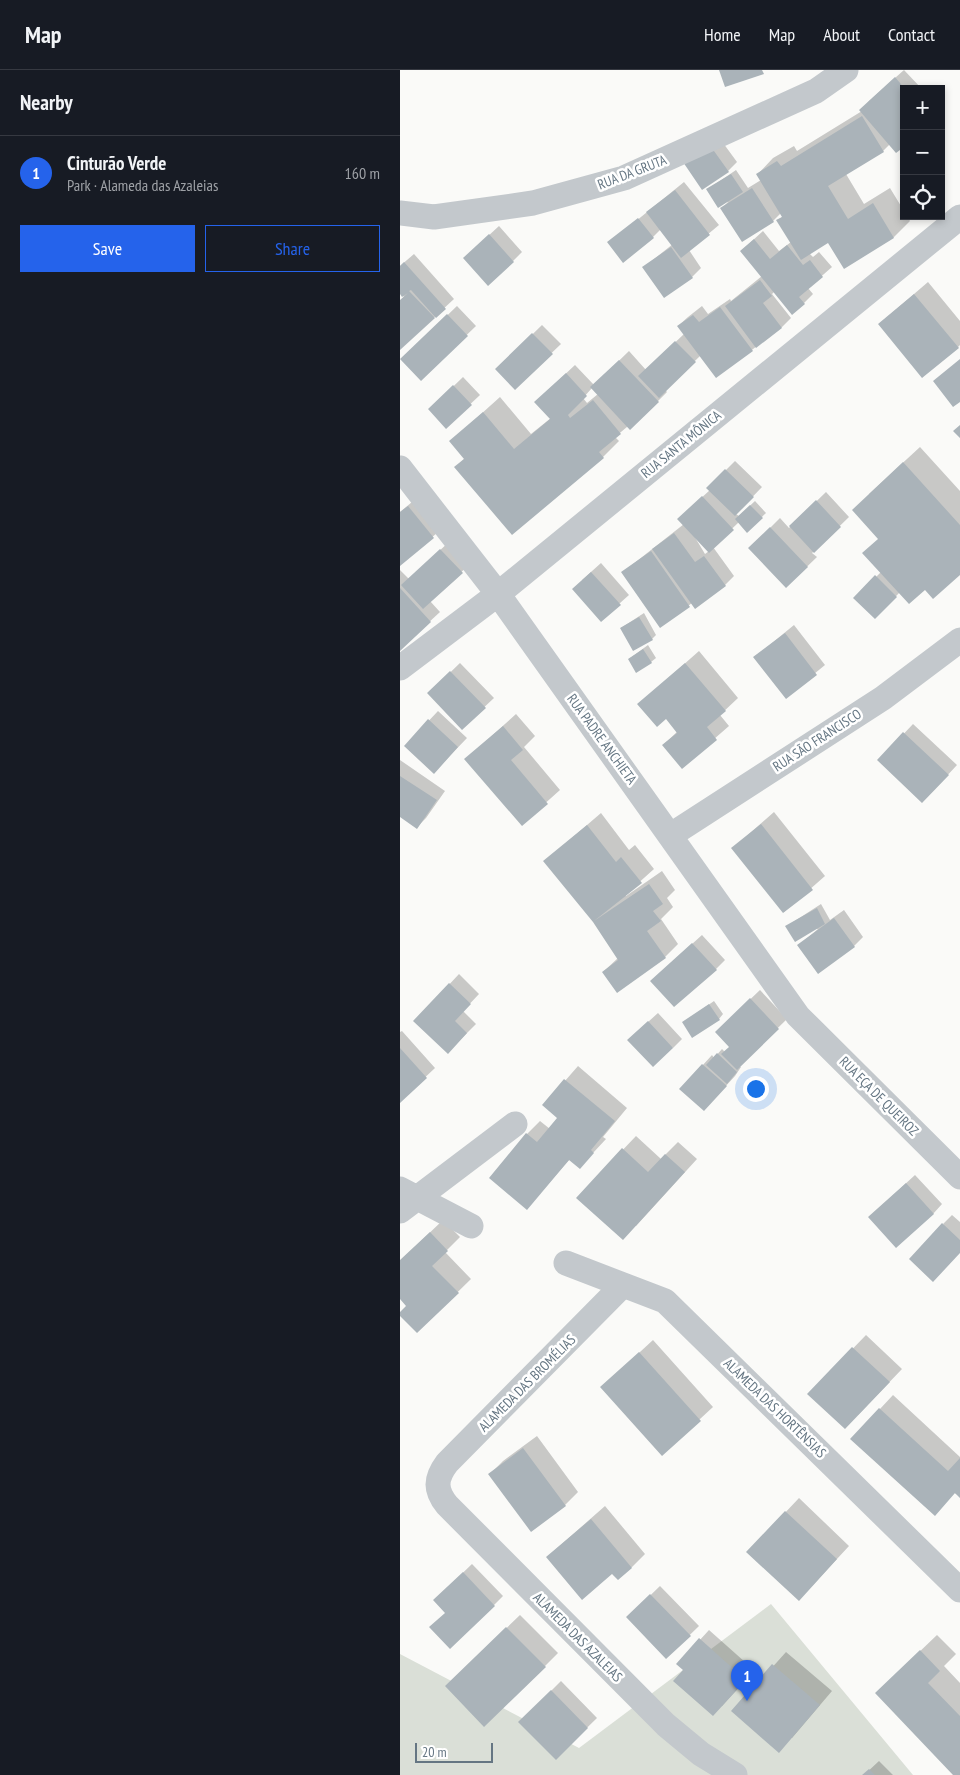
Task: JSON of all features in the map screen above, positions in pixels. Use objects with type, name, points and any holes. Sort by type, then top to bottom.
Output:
[{"type":"street","name":"RUA DA GRUTA","points":[[400,213],[434,217],[533,203],[624,178],[816,91],[846,70]]},
{"type":"street","name":"RUA SANTA MÔNICA","points":[[400,668],[498,594],[960,217]]},
{"type":"street","name":"RUA PADRE ANCHIETA","points":[[400,468],[498,594],[798,1016]]},
{"type":"street","name":"RUA SÃO FRANCISCO","points":[[671,835],[883,698],[960,640]]},
{"type":"street","name":"RUA EÇA DE QUEIROZ","points":[[798,1016],[960,1177]]},
{"type":"street","points":[[405,1199],[515,1124]]},
{"type":"street","points":[[405,1199],[471,1226]]},
{"type":"street","name":"ALAMEDA DAS HORTÊNSIAS","points":[[566,1263],[665,1301],[960,1590]]},
{"type":"street","name":"ALAMEDA DAS BROMÉLIAS","points":[[437,1484],[439,1473],[454,1456],[623,1285]]},
{"type":"street","name":"ALAMEDA DAS AZALEIAS","points":[[437,1484],[439,1495],[447,1505],[666,1725],[701,1754],[735,1775]]},
{"type":"shaded area","points":[[771,1604],[913,1775],[400,1775],[400,1654],[579,1748]]},
{"type":"building","points":[[719,70],[762,70],[764,74],[725,87]]},
{"type":"building","points":[[895,77],[902,85],[900,85],[900,150],[896,153],[859,110]]},
{"type":"building","points":[[862,116],[884,152],[828,186],[848,219],[873,203],[894,238],[844,269],[828,243],[801,260],[776,220],[782,217],[756,174],[777,161],[781,166]]},
{"type":"building","points":[[709,144],[729,172],[702,190],[683,162]]},
{"type":"building","points":[[731,174],[743,192],[718,208],[706,189]]},
{"type":"building","points":[[752,188],[774,222],[742,242],[720,208]]},
{"type":"building","points":[[675,190],[710,235],[681,258],[646,212]]},
{"type":"building","points":[[638,218],[654,238],[623,263],[607,242]]},
{"type":"building","points":[[489,234],[514,262],[488,286],[463,258]]},
{"type":"building","points":[[754,239],[770,259],[787,245],[803,265],[810,260],[823,277],[799,297],[805,304],[792,315],[740,251]]},
{"type":"building","points":[[671,247],[693,278],[664,298],[642,267]]},
{"type":"building","points":[[404,262],[446,309],[436,318],[411,290],[409,291],[435,318],[400,350],[400,300],[408,293],[402,297],[400,294],[400,266]]},
{"type":"building","points":[[760,280],[772,296],[763,303],[782,328],[756,348],[725,306]]},
{"type":"building","points":[[914,294],[959,348],[922,378],[878,324]]},
{"type":"building","points":[[720,307],[753,351],[716,378],[677,326],[693,315],[699,322]]},
{"type":"building","points":[[447,314],[468,336],[421,381],[400,359]]},
{"type":"building","points":[[532,333],[553,354],[515,390],[495,369]]},
{"type":"building","points":[[675,341],[696,362],[659,398],[638,376]]},
{"type":"building","points":[[960,359],[960,402],[953,407],[933,381]]},
{"type":"building","points":[[619,360],[659,402],[630,430],[590,387]]},
{"type":"building","points":[[566,373],[587,396],[568,415],[570,418],[593,400],[621,434],[599,452],[604,458],[512,535],[454,467],[464,459],[449,441],[483,412],[514,449],[550,419],[534,402]]},
{"type":"building","points":[[453,385],[472,405],[446,429],[428,409]]},
{"type":"building","points":[[960,425],[960,438],[953,431]]},
{"type":"building","points":[[903,462],[960,525],[960,575],[933,599],[925,590],[909,604],[862,553],[878,539],[852,510]]},
{"type":"building","points":[[725,469],[754,497],[735,516],[706,488]]},
{"type":"building","points":[[702,496],[734,530],[709,553],[677,519]]},
{"type":"building","points":[[816,500],[841,527],[814,553],[789,526]]},
{"type":"building","points":[[750,505],[763,518],[747,533],[735,519]]},
{"type":"building","points":[[408,506],[434,538],[400,566],[400,512]]},
{"type":"building","points":[[770,527],[808,567],[786,588],[748,548]]},
{"type":"building","points":[[674,533],[695,562],[704,556],[726,586],[695,609],[652,549]]},
{"type":"building","points":[[440,549],[463,573],[423,609],[401,585]]},
{"type":"building","points":[[651,551],[690,607],[660,628],[621,572]]},
{"type":"building","points":[[591,572],[621,605],[601,622],[572,589]]},
{"type":"building","points":[[875,575],[897,597],[875,619],[853,598]]},
{"type":"building","points":[[400,588],[431,622],[400,651]]},
{"type":"building","points":[[639,617],[653,640],[633,651],[620,628]]},
{"type":"building","points":[[785,633],[817,675],[786,699],[753,657]]},
{"type":"building","points":[[643,649],[652,663],[636,673],[628,659]]},
{"type":"building","points":[[685,663],[726,711],[707,727],[717,740],[682,769],[662,745],[677,733],[666,719],[657,727],[637,704]]},
{"type":"building","points":[[450,671],[486,708],[462,730],[427,693]]},
{"type":"building","points":[[428,719],[458,747],[434,774],[404,746]]},
{"type":"building","points":[[503,726],[523,750],[511,760],[548,804],[522,826],[464,759]]},
{"type":"building","points":[[903,732],[949,775],[922,803],[877,760]]},
{"type":"building","points":[[400,776],[437,800],[417,829],[400,817]]},
{"type":"building","points":[[761,824],[813,890],[783,913],[731,848]]},
{"type":"building","points":[[587,825],[616,862],[621,857],[642,883],[594,921],[649,884],[663,904],[653,911],[661,921],[647,931],[666,958],[617,993],[602,972],[618,960],[593,922],[543,861]]},
{"type":"building","points":[[817,908],[825,924],[795,942],[785,926]]},
{"type":"building","points":[[834,918],[855,947],[818,974],[797,945]]},
{"type":"building","points":[[692,943],[717,970],[674,1007],[650,981]]},
{"type":"building","points":[[449,983],[471,1004],[455,1021],[467,1033],[448,1054],[413,1021]]},
{"type":"building","points":[[750,998],[779,1029],[737,1070],[721,1054],[729,1047],[715,1032]]},
{"type":"building","points":[[709,1004],[720,1020],[692,1038],[682,1022]]},
{"type":"building","points":[[648,1021],[673,1048],[653,1067],[627,1040]]},
{"type":"building","points":[[400,1048],[427,1078],[400,1103]]},
{"type":"building","points":[[717,1053],[737,1072],[727,1084],[706,1065]]},
{"type":"building","points":[[702,1064],[727,1086],[704,1111],[679,1089]]},
{"type":"building","points":[[564,1079],[615,1121],[591,1150],[594,1153],[580,1169],[569,1160],[527,1210],[489,1178],[526,1133],[537,1142],[557,1118],[542,1105]]},
{"type":"building","points":[[622,1148],[648,1172],[665,1154],[685,1172],[623,1240],[576,1198]]},
{"type":"building","points":[[906,1183],[934,1214],[896,1248],[868,1217]]},
{"type":"building","points":[[942,1223],[960,1240],[960,1253],[933,1282],[909,1259]]},
{"type":"building","points":[[430,1232],[448,1251],[432,1266],[459,1293],[417,1333],[400,1316],[400,1312],[406,1306],[400,1299],[400,1260]]},
{"type":"building","points":[[852,1347],[890,1382],[845,1429],[807,1394]]},
{"type":"building","points":[[639,1352],[701,1421],[662,1456],[600,1387]]},
{"type":"building","points":[[879,1408],[948,1471],[960,1458],[960,1498],[955,1493],[935,1516],[850,1439]]},
{"type":"building","points":[[523,1448],[566,1506],[531,1532],[488,1474]]},
{"type":"building","points":[[785,1511],[837,1559],[799,1601],[746,1552]]},
{"type":"building","points":[[591,1519],[632,1568],[618,1580],[612,1574],[582,1600],[546,1557]]},
{"type":"building","points":[[463,1572],[495,1606],[450,1649],[429,1627],[445,1613],[433,1600]]},
{"type":"building","points":[[650,1594],[691,1636],[666,1659],[626,1617]]},
{"type":"building","points":[[506,1627],[546,1667],[484,1727],[445,1686]]},
{"type":"building","points":[[699,1638],[746,1680],[713,1716],[673,1681],[683,1670],[676,1664]]},
{"type":"building","points":[[920,1650],[940,1671],[928,1683],[960,1716],[960,1775],[953,1775],[875,1693]]},
{"type":"building","points":[[772,1664],[820,1705],[779,1753],[731,1711]]},
{"type":"building","points":[[551,1690],[588,1728],[556,1760],[518,1722]]},
{"type":"building","points":[[869,1769],[875,1775],[862,1775]]},
{"type":"place","name":"Cinturão Verde","points":[[747,1701]]}]
